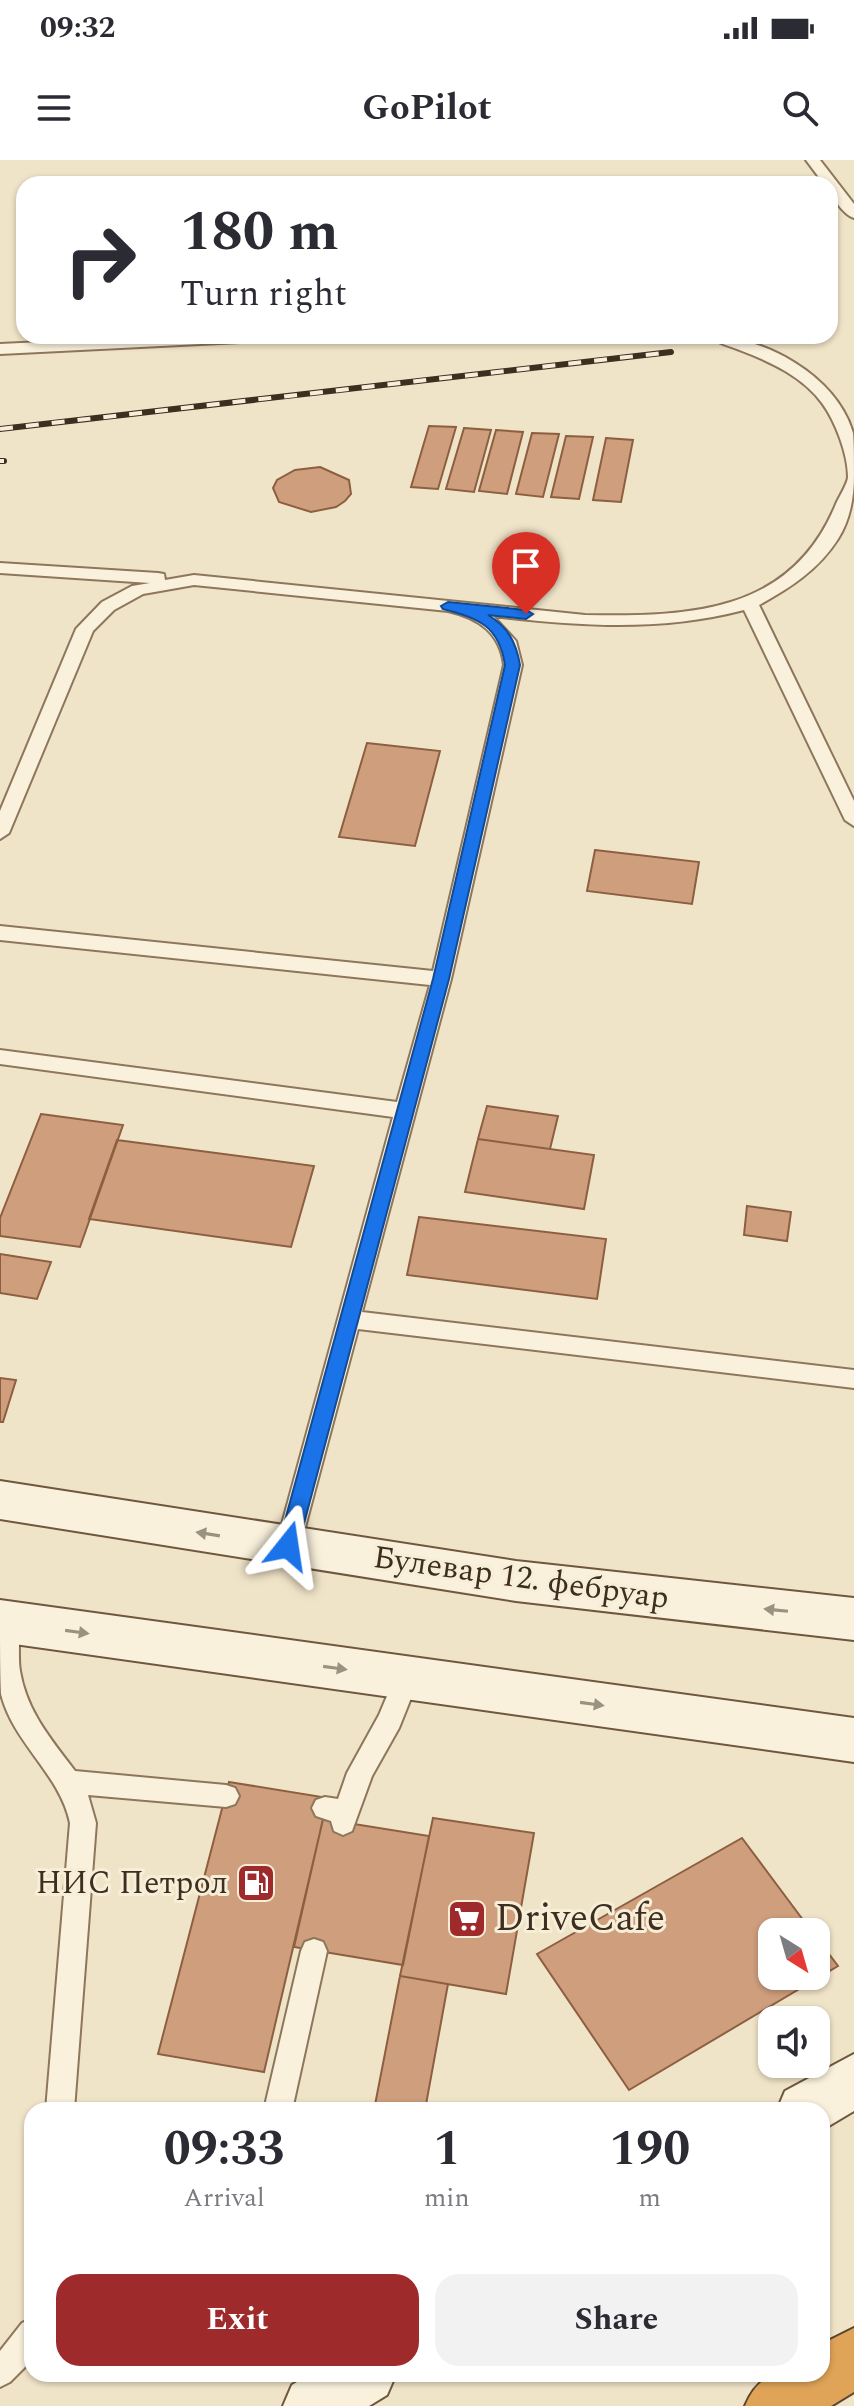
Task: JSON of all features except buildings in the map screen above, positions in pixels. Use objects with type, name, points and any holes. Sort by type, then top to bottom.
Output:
[{"type":"highway","points":[[830,2373],[854,2358]]},
{"type":"highway","points":[[775,2406],[814,2382]]},
{"type":"main road","name":"Булевар 12. фебруар","points":[[0,1500],[516,1581],[854,1619]]},
{"type":"main road","points":[[3,1622],[853,1740]]},
{"type":"main road","points":[[819,2102],[854,2081]]},
{"type":"main road","points":[[313,2406],[353,2382]]},
{"type":"lane","points":[[813,160],[825,176]]},
{"type":"lane","points":[[838,193],[854,214]]},
{"type":"lane","points":[[0,349],[100,344]]},
{"type":"lane","points":[[739,344],[756,350],[825,392],[849,432],[854,474]]},
{"type":"lane","points":[[0,568],[194,580],[578,620],[641,622],[719,614],[776,593],[817,559],[842,519],[854,481]]},
{"type":"lane","points":[[0,833],[85,629],[94,616],[123,597],[150,586],[194,580]]},
{"type":"lane","points":[[750,604],[854,820]]},
{"type":"lane","points":[[288,1546],[441,979],[513,665],[509,643],[494,625],[475,613],[448,606]]},
{"type":"lane","points":[[0,933],[441,979]]},
{"type":"lane","points":[[0,1057],[406,1111]]},
{"type":"lane","points":[[350,1319],[854,1379]]},
{"type":"lane","points":[[3,1622],[0,1648],[4,1674],[41,1747],[71,1782],[80,1802],[83,1823],[61,2102]]},
{"type":"lane","points":[[339,1814],[390,1720],[407,1678]]},
{"type":"lane","points":[[71,1782],[226,1796]]},
{"type":"lane","points":[[280,2102],[314,1951]]},
{"type":"lane","points":[[0,2372],[24,2347]]},
{"type":"railway","points":[[0,429],[671,352]]},
{"type":"place","name":"НИС Петрол","points":[[256,1883]]},
{"type":"place","name":"DriveCafe","points":[[467,1919]]},
{"type":"route","points":[[288,1546],[441,979],[513,665],[509,643],[494,625],[475,613],[448,606],[526,614]]}]
